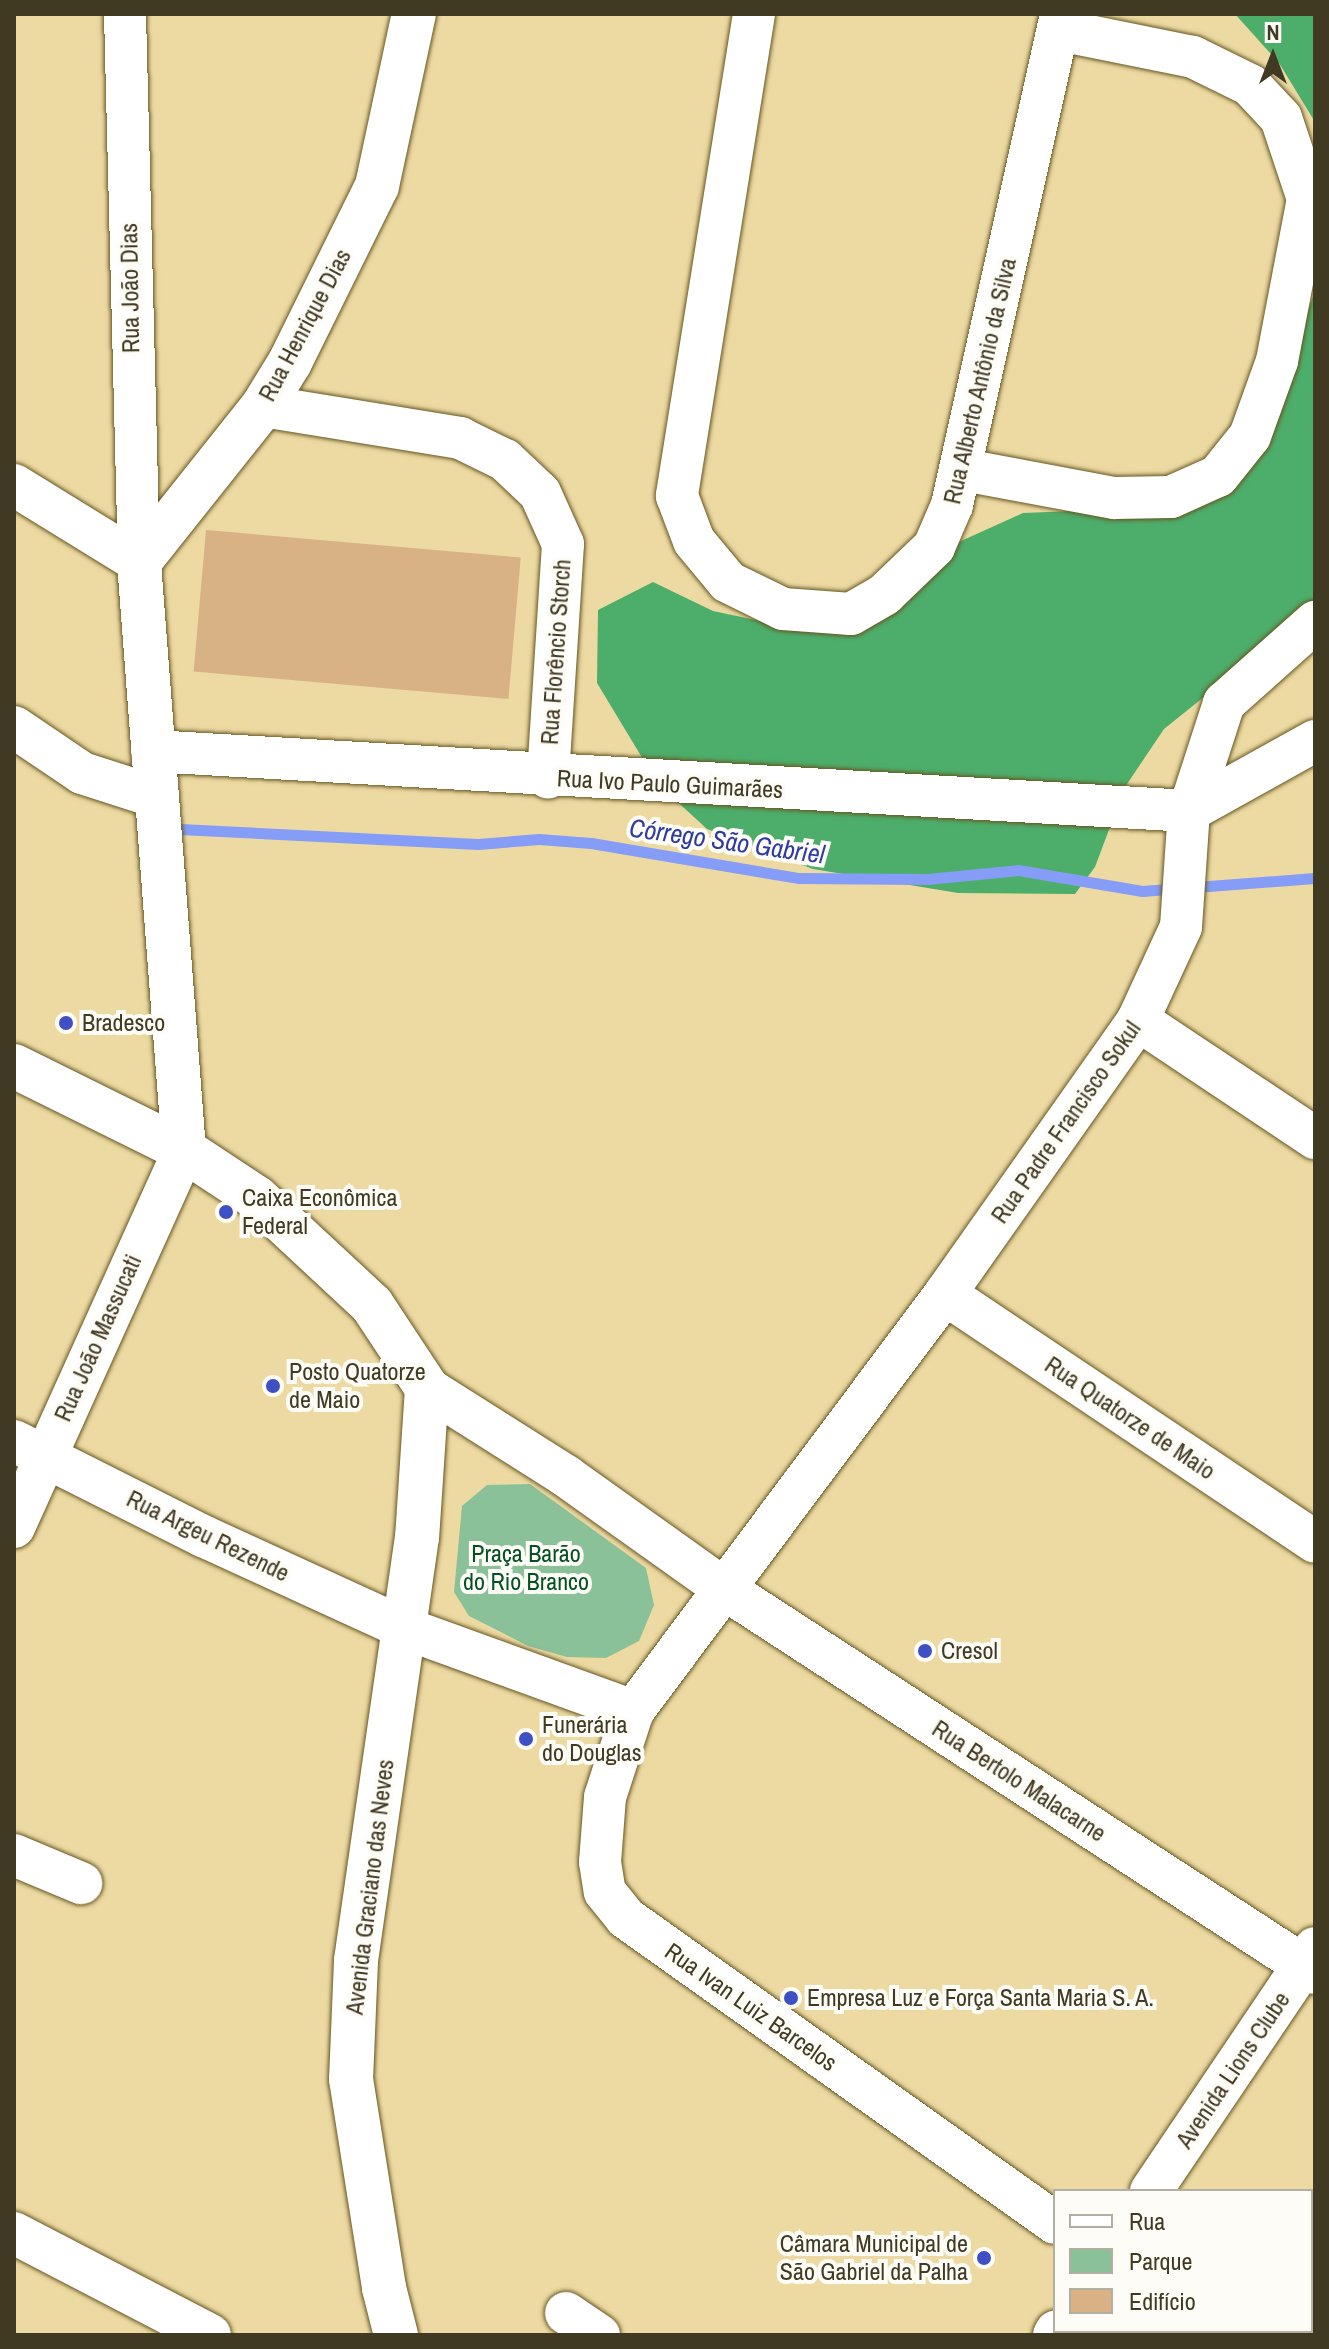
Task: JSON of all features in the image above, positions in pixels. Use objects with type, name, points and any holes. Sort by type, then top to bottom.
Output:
[{"type":"main road","name":"Rua Henrique Dias","points":[[140,583],[263,406],[377,186],[414,14]]},
{"type":"main road","name":"Rua João Dias","points":[[140,583],[153,796],[184,1150]]},
{"type":"main road","points":[[14,1066],[184,1150],[257,1198],[313,1245],[372,1305],[427,1388],[417,1537],[404,1628]]},
{"type":"main road","name":"Avenida Graciano das Neves","points":[[396,2335],[384,2288],[351,2079],[356,1961],[404,1628]]},
{"type":"street","name":"Rua João Dias","points":[[125,14],[140,583]]},
{"type":"street","name":"Rua Alberto Antônio da Silva","points":[[754,14],[677,496],[694,541],[728,582],[783,609],[851,614],[885,594],[934,547],[964,470],[1060,22]]},
{"type":"street","points":[[964,470],[1114,498],[1171,497],[1218,476],[1250,436],[1277,361],[1311,202],[1281,118],[1250,85],[1193,57],[1060,22]]},
{"type":"street","name":"Rua Florêncio Storch","points":[[263,406],[460,438],[505,460],[540,493],[563,544],[548,778]]},
{"type":"street","points":[[14,485],[140,583]]},
{"type":"street","name":"Rua Padre Francisco Sokul","points":[[723,1588],[945,1294],[1138,1020],[1185,913],[1189,811],[1224,703],[1315,622]]},
{"type":"street","points":[[14,727],[82,773],[153,796]]},
{"type":"street","points":[[1189,811],[1315,741]]},
{"type":"street","name":"Rua Ivo Paulo Guimarães","points":[[152,751],[548,778],[1189,811]]},
{"type":"street","points":[[1138,1020],[1315,1138]]},
{"type":"street","name":"Rua João Massucati","points":[[14,1527],[30,1449],[184,1150]]},
{"type":"street","name":"Rua Quatorze de Maio","points":[[945,1294],[1315,1542]]},
{"type":"street","points":[[404,1628],[633,1711],[723,1588],[566,1476],[427,1388]]},
{"type":"street","name":"Rua Argeu Rezende","points":[[30,1449],[404,1628]]},
{"type":"street","name":"Rua Bertolo Malacarne","points":[[723,1588],[1311,1962]]},
{"type":"street","name":"Rua Ivan Luiz Barcelos","points":[[633,1711],[605,1797],[600,1862],[605,1892],[626,1918],[1053,2222]]},
{"type":"street","points":[[14,1855],[81,1883]]},
{"type":"street","name":"Avenida Lions Clube","points":[[1152,2189],[1311,1962]]},
{"type":"street","points":[[14,2233],[210,2335]]},
{"type":"green space","points":[[1235,14],[1315,14],[1315,122],[1279,63]]},
{"type":"green space","points":[[1315,291],[1315,608],[1164,729],[1125,787],[1095,867],[1075,894],[958,893],[813,869],[707,829],[658,784],[597,683],[598,610],[653,582],[713,611],[779,625],[911,574],[961,541],[1023,513],[1124,509],[1231,443],[1282,382]]},
{"type":"green space","name":"Praça Barão do Rio Branco","points":[[530,1484],[646,1568],[654,1605],[639,1641],[606,1658],[567,1657],[528,1646],[469,1616],[454,1592],[462,1506],[487,1485]]},
{"type":"building","points":[[206,530],[521,558],[508,699],[194,671]]},
{"type":"waterway","name":"Córrego São Gabriel","points":[[180,829],[478,844],[539,839],[591,843],[799,878],[927,879],[1018,870],[1142,891],[1315,878]]},
{"type":"place","name":"Bradesco","points":[[66,1023]]},
{"type":"place","name":"Caixa Econômica Federal","points":[[226,1212]]},
{"type":"place","name":"Posto Quatorze de Maio","points":[[273,1386]]},
{"type":"place","name":"Cresol","points":[[925,1651]]},
{"type":"place","name":"Funerária do Douglas","points":[[526,1739]]},
{"type":"place","name":"Empresa Luz e Força Santa Maria S. A.","points":[[791,1998]]},
{"type":"place","name":"Câmara Municipal de São Gabriel da Palha","points":[[984,2258]]}]
